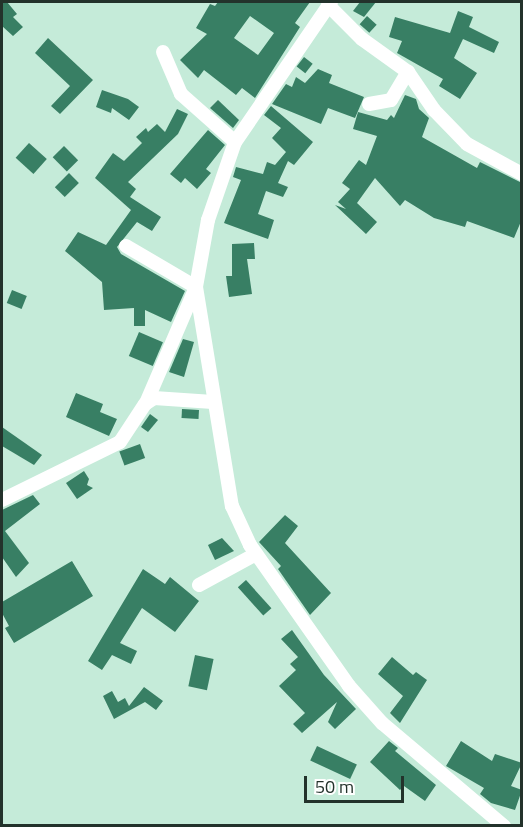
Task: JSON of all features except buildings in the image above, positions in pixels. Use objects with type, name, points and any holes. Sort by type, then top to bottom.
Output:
[{"type":"street","points":[[2,500],[120,442],[145,404],[196,287],[213,199],[235,142],[329,3],[362,39],[408,72],[434,110],[467,144],[522,174]]},
{"type":"street","points":[[163,52],[181,94],[235,142]]},
{"type":"street","points":[[369,104],[391,100],[408,72]]},
{"type":"street","points":[[126,246],[196,287]]},
{"type":"street","points":[[196,287],[213,402],[232,506],[256,554],[349,686],[382,723],[504,825]]},
{"type":"street","points":[[145,404],[159,397],[213,402]]},
{"type":"street","points":[[199,585],[256,554]]}]
